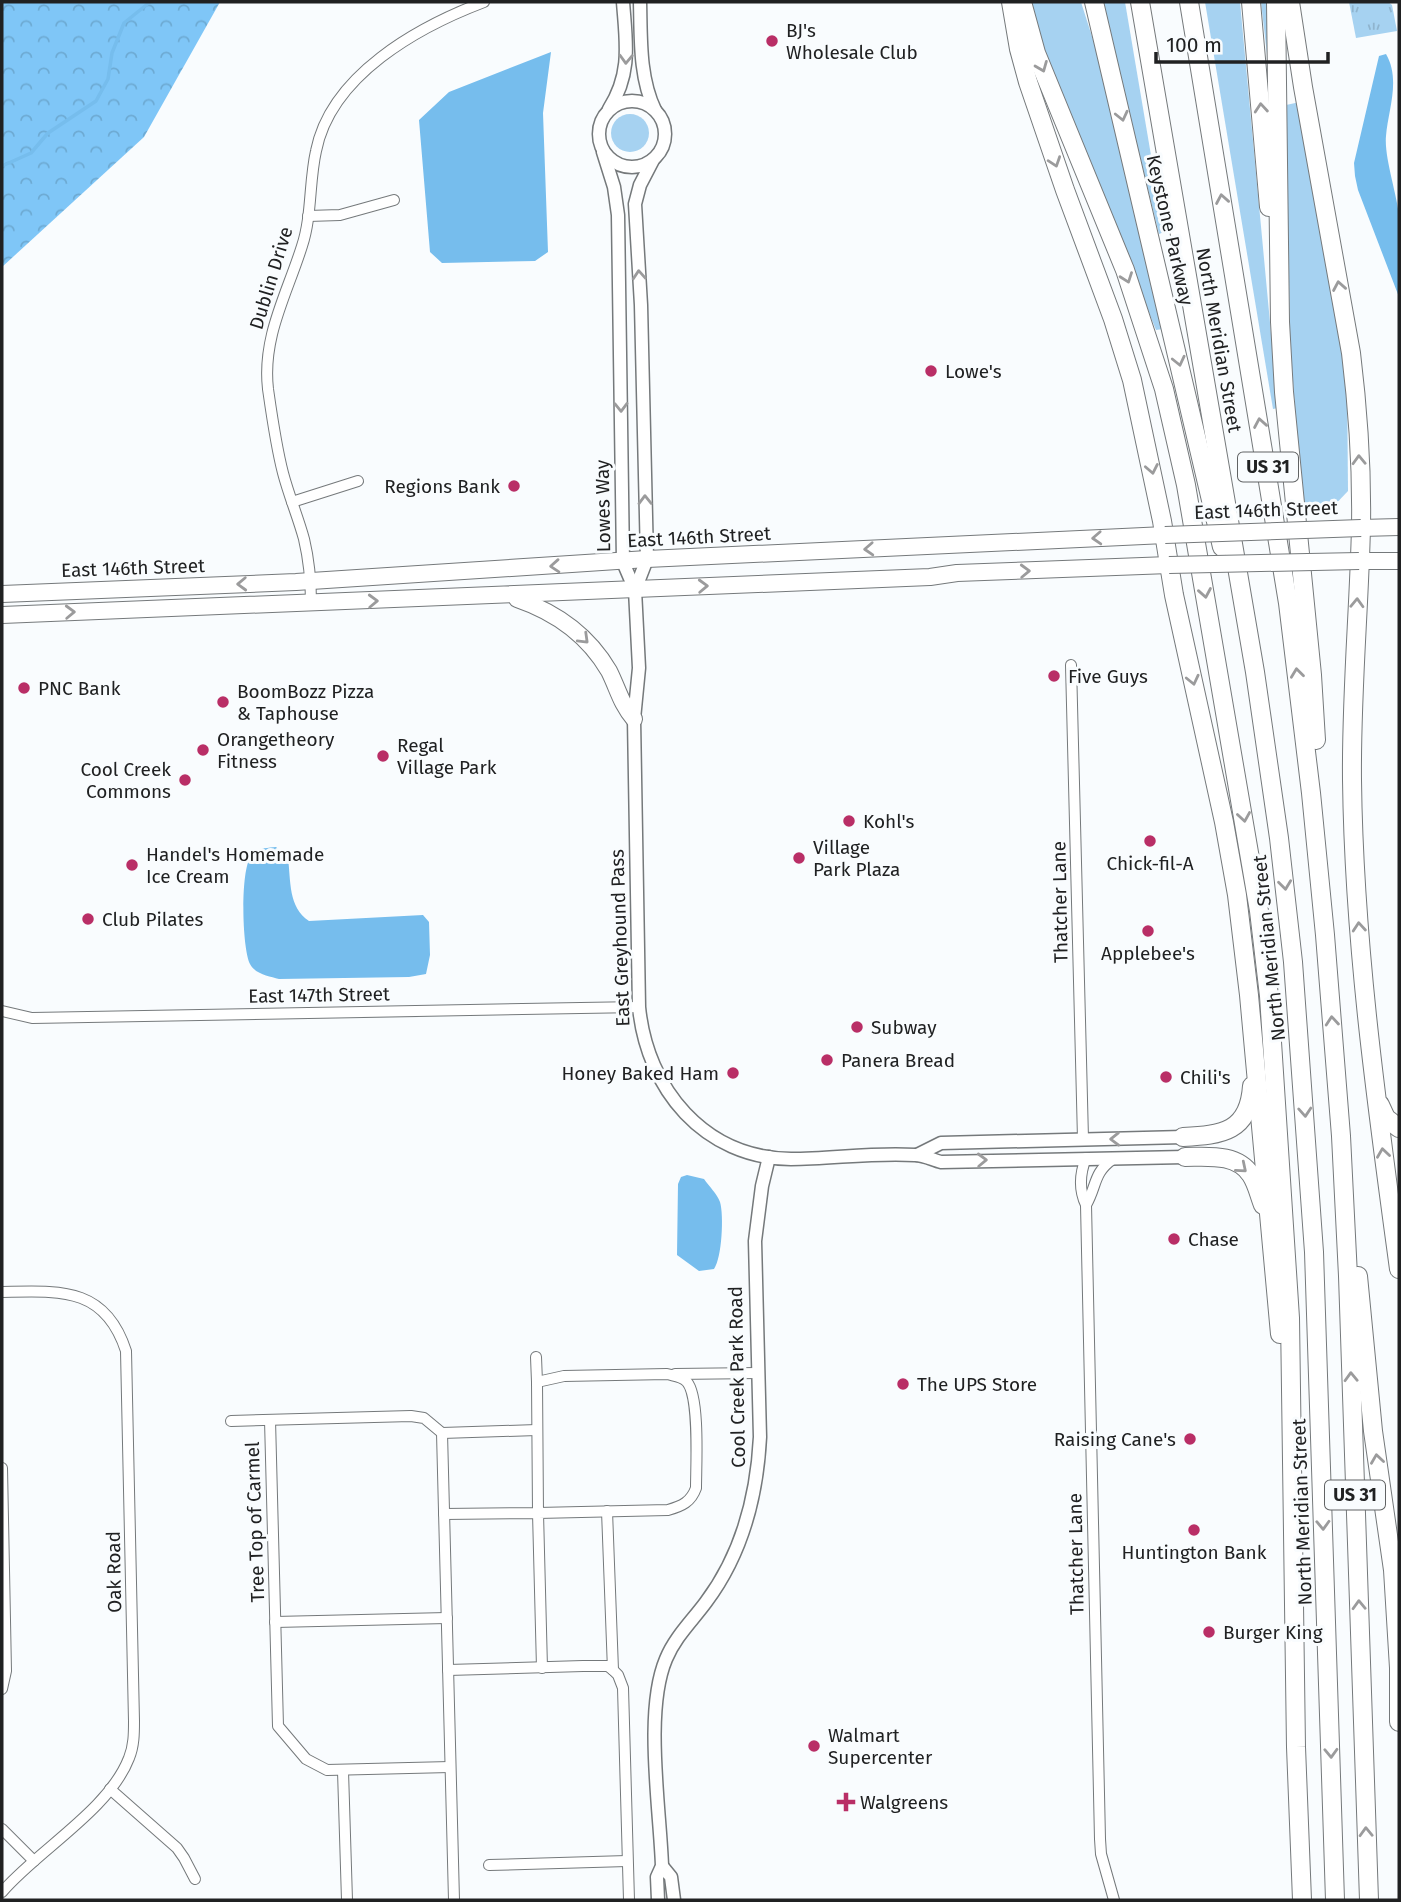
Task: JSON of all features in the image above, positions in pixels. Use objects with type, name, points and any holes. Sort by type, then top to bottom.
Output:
[{"type":"highway","points":[[1011,2],[1019,50],[1028,82],[1126,359],[1142,423],[1226,835],[1237,895],[1249,995],[1292,1484]]},
{"type":"highway","points":[[1022,2],[1036,53],[1111,236],[1143,321],[1164,389],[1186,485],[1244,815],[1266,965],[1290,1318],[1296,1747],[1302,1900]]},
{"type":"highway","name":"Keystone Parkway","points":[[1094,2],[1212,507],[1255,672]]},
{"type":"highway","name":"North Meridian Street","points":[[1140,2],[1255,672],[1287,900],[1309,1169],[1335,1900]]},
{"type":"highway","name":"North Meridian Street","points":[[1189,2],[1287,591],[1325,935],[1348,1289],[1369,1900]]},
{"type":"highway","points":[[1251,2],[1284,392],[1312,675],[1325,935]]},
{"type":"highway","points":[[1276,2],[1280,322]]},
{"type":"highway","points":[[1290,2],[1351,353],[1357,408],[1360,528],[1352,776],[1353,843],[1373,1070],[1399,1269]]},
{"type":"highway","points":[[1183,1137],[1211,1136],[1227,1131],[1239,1123],[1247,1111],[1252,1084],[1249,995]]},
{"type":"highway","points":[[1373,1070],[1380,1106],[1387,1118],[1399,1128]]},
{"type":"highway","points":[[1337,1089],[1373,1431],[1394,1570],[1399,1722]]},
{"type":"highway","points":[[1185,1157],[1224,1158],[1243,1167],[1252,1176],[1270,1221]]},
{"type":"main road","name":"East 146th Street","points":[[2,594],[311,581],[647,559],[1399,527]]},
{"type":"main road","points":[[2,615],[504,596],[930,577],[957,573],[1169,565],[1399,561]]},
{"type":"main road","points":[[504,596],[548,611],[588,642],[609,672],[623,707],[634,719]]},
{"type":"street","name":"Dublin Drive","points":[[311,603],[311,581],[304,539],[283,473],[274,428],[267,361],[272,331],[303,245],[315,153],[320,136],[341,98],[359,78],[398,44],[439,20],[484,2]]},
{"type":"street","name":"Lowes Way","points":[[623,2],[627,59],[625,73],[598,131],[614,187],[618,215],[623,562],[635,590]]},
{"type":"street","points":[[635,590],[647,559],[641,305],[635,204],[640,185],[653,160],[663,148],[666,135],[664,123],[655,110],[644,72],[640,2]]},
{"type":"street","points":[[607,112],[618,104],[631,101],[644,103],[655,110]]},
{"type":"street","points":[[603,152],[614,163],[630,168],[653,160]]},
{"type":"street","points":[[308,216],[340,215],[394,200]]},
{"type":"street","points":[[292,502],[358,481]]},
{"type":"street","name":"East Greyhound Pass","points":[[635,590],[639,668],[634,719],[639,1007],[642,1033],[654,1069],[683,1111],[711,1134],[745,1150],[769,1157],[917,1155],[941,1162],[1185,1157]]},
{"type":"street","name":"Thatcher Lane","points":[[1071,665],[1083,1139]]},
{"type":"street","name":"East 147th Street","points":[[2,1011],[32,1018],[639,1007]]},
{"type":"street","name":"East Greyhound Pass","points":[[917,1155],[941,1143],[1183,1137]]},
{"type":"street","name":"Cool Creek Park Road","points":[[658,1900],[657,1877],[662,1866],[655,1718],[659,1683],[671,1649],[717,1585],[740,1542],[759,1465],[755,1241],[762,1186],[769,1157]]},
{"type":"street","name":"Thatcher Lane","points":[[1086,1158],[1081,1174],[1081,1196],[1086,1205]]},
{"type":"street","name":"Thatcher Lane","points":[[1114,1159],[1106,1164],[1096,1177],[1086,1205],[1100,1839],[1101,1854],[1114,1900]]},
{"type":"street","name":"Oak Road","points":[[2,1292],[53,1291],[86,1299],[96,1305],[115,1325],[126,1351],[134,1721],[130,1755],[125,1768],[110,1788],[75,1826],[2,1892]]},
{"type":"street","points":[[536,1357],[542,1668]]},
{"type":"street","points":[[537,1382],[564,1376],[758,1373]]},
{"type":"street","points":[[444,1514],[668,1510],[682,1506],[692,1498],[696,1488],[692,1393],[687,1382],[667,1374]]},
{"type":"street","name":"Tree Top of Carmel","points":[[231,1421],[411,1416],[425,1418],[442,1433]]},
{"type":"street","name":"Tree Top of Carmel","points":[[270,1420],[278,1726],[306,1759],[327,1769],[450,1767]]},
{"type":"street","points":[[454,1900],[442,1433],[537,1430]]},
{"type":"street","points":[[2,1468],[6,1671],[2,1689]]},
{"type":"street","points":[[607,1511],[613,1670]]},
{"type":"street","name":"Tree Top of Carmel","points":[[275,1622],[447,1618]]},
{"type":"street","points":[[448,1670],[608,1667],[618,1675],[623,1688],[629,1900]]},
{"type":"street","points":[[344,1770],[347,1900]]},
{"type":"street","points":[[110,1788],[177,1848],[195,1879]]},
{"type":"street","points":[[2,1829],[34,1861]]},
{"type":"street","points":[[489,1865],[627,1861]]},
{"type":"street","name":"Cool Creek Park Road","points":[[662,1866],[671,1877],[674,1900]]},
{"type":"green space","points":[[2,2],[220,2],[144,137],[2,267]]},
{"type":"green space","points":[[1028,2],[1081,2],[1096,49],[1163,329],[1156,330],[1042,54]]},
{"type":"green space","points":[[1102,2],[1125,2],[1164,232],[1159,234]]},
{"type":"green space","points":[[1205,2],[1240,2],[1278,408],[1273,409]]},
{"type":"green space","points":[[1261,2],[1271,2],[1272,62],[1268,63]]},
{"type":"green space","points":[[1349,2],[1388,2],[1392,5],[1397,31],[1356,38]]},
{"type":"green space","points":[[1300,102],[1347,377],[1348,491],[1328,512],[1306,513],[1299,465],[1290,339],[1286,105]]},
{"type":"green space","points":[[630,114],[644,119],[649,133],[644,147],[630,152],[616,147],[611,133],[616,119]]},
{"type":"shaded area","points":[[551,52],[543,113],[548,252],[535,261],[442,263],[430,252],[419,120],[449,92]]},
{"type":"shaded area","points":[[1386,54],[1393,74],[1386,145],[1399,216],[1399,297],[1358,190],[1354,163],[1379,56]]},
{"type":"shaded area","points":[[276,847],[288,858],[294,901],[309,921],[423,915],[429,922],[430,955],[426,974],[409,977],[279,979],[255,970],[250,964],[245,942],[243,910],[247,864],[256,851]]},
{"type":"shaded area","points":[[687,1175],[704,1179],[720,1202],[722,1236],[714,1269],[699,1271],[677,1255],[678,1184],[681,1177]]},
{"type":"waterway","points":[[2,166],[31,153],[48,133],[96,101],[108,79],[112,53],[124,23],[150,2]]},
{"type":"place","name":"BJ's Wholesale Club","points":[[772,41]]},
{"type":"place","name":"Lowe's","points":[[931,371]]},
{"type":"place","name":"Regions Bank","points":[[514,486]]},
{"type":"place","name":"Five Guys","points":[[1054,676]]},
{"type":"place","name":"PNC Bank","points":[[24,688]]},
{"type":"place","name":"BoomBozz Pizza & Taphouse","points":[[223,702]]},
{"type":"place","name":"Orangetheory Fitness","points":[[203,750]]},
{"type":"place","name":"Regal Village Park","points":[[383,756]]},
{"type":"place","name":"Cool Creek Commons","points":[[185,780]]},
{"type":"place","name":"Kohl's","points":[[849,821]]},
{"type":"place","name":"Chick-fil-A","points":[[1150,841]]},
{"type":"place","name":"Village Park Plaza","points":[[799,858]]},
{"type":"place","name":"Handel's Homemade Ice Cream","points":[[132,865]]},
{"type":"place","name":"Club Pilates","points":[[88,919]]},
{"type":"place","name":"Applebee's","points":[[1148,931]]},
{"type":"place","name":"Subway","points":[[857,1027]]},
{"type":"place","name":"Panera Bread","points":[[827,1060]]},
{"type":"place","name":"Honey Baked Ham","points":[[733,1073]]},
{"type":"place","name":"Chili's","points":[[1166,1077]]},
{"type":"place","name":"Chase","points":[[1174,1239]]},
{"type":"place","name":"The UPS Store","points":[[903,1384]]},
{"type":"place","name":"Raising Cane's","points":[[1190,1439]]},
{"type":"place","name":"Huntington Bank","points":[[1194,1530]]},
{"type":"place","name":"Burger King","points":[[1209,1632]]},
{"type":"place","name":"Walmart Supercenter","points":[[814,1746]]},
{"type":"place","name":"Walgreens","points":[[846,1802]]}]
